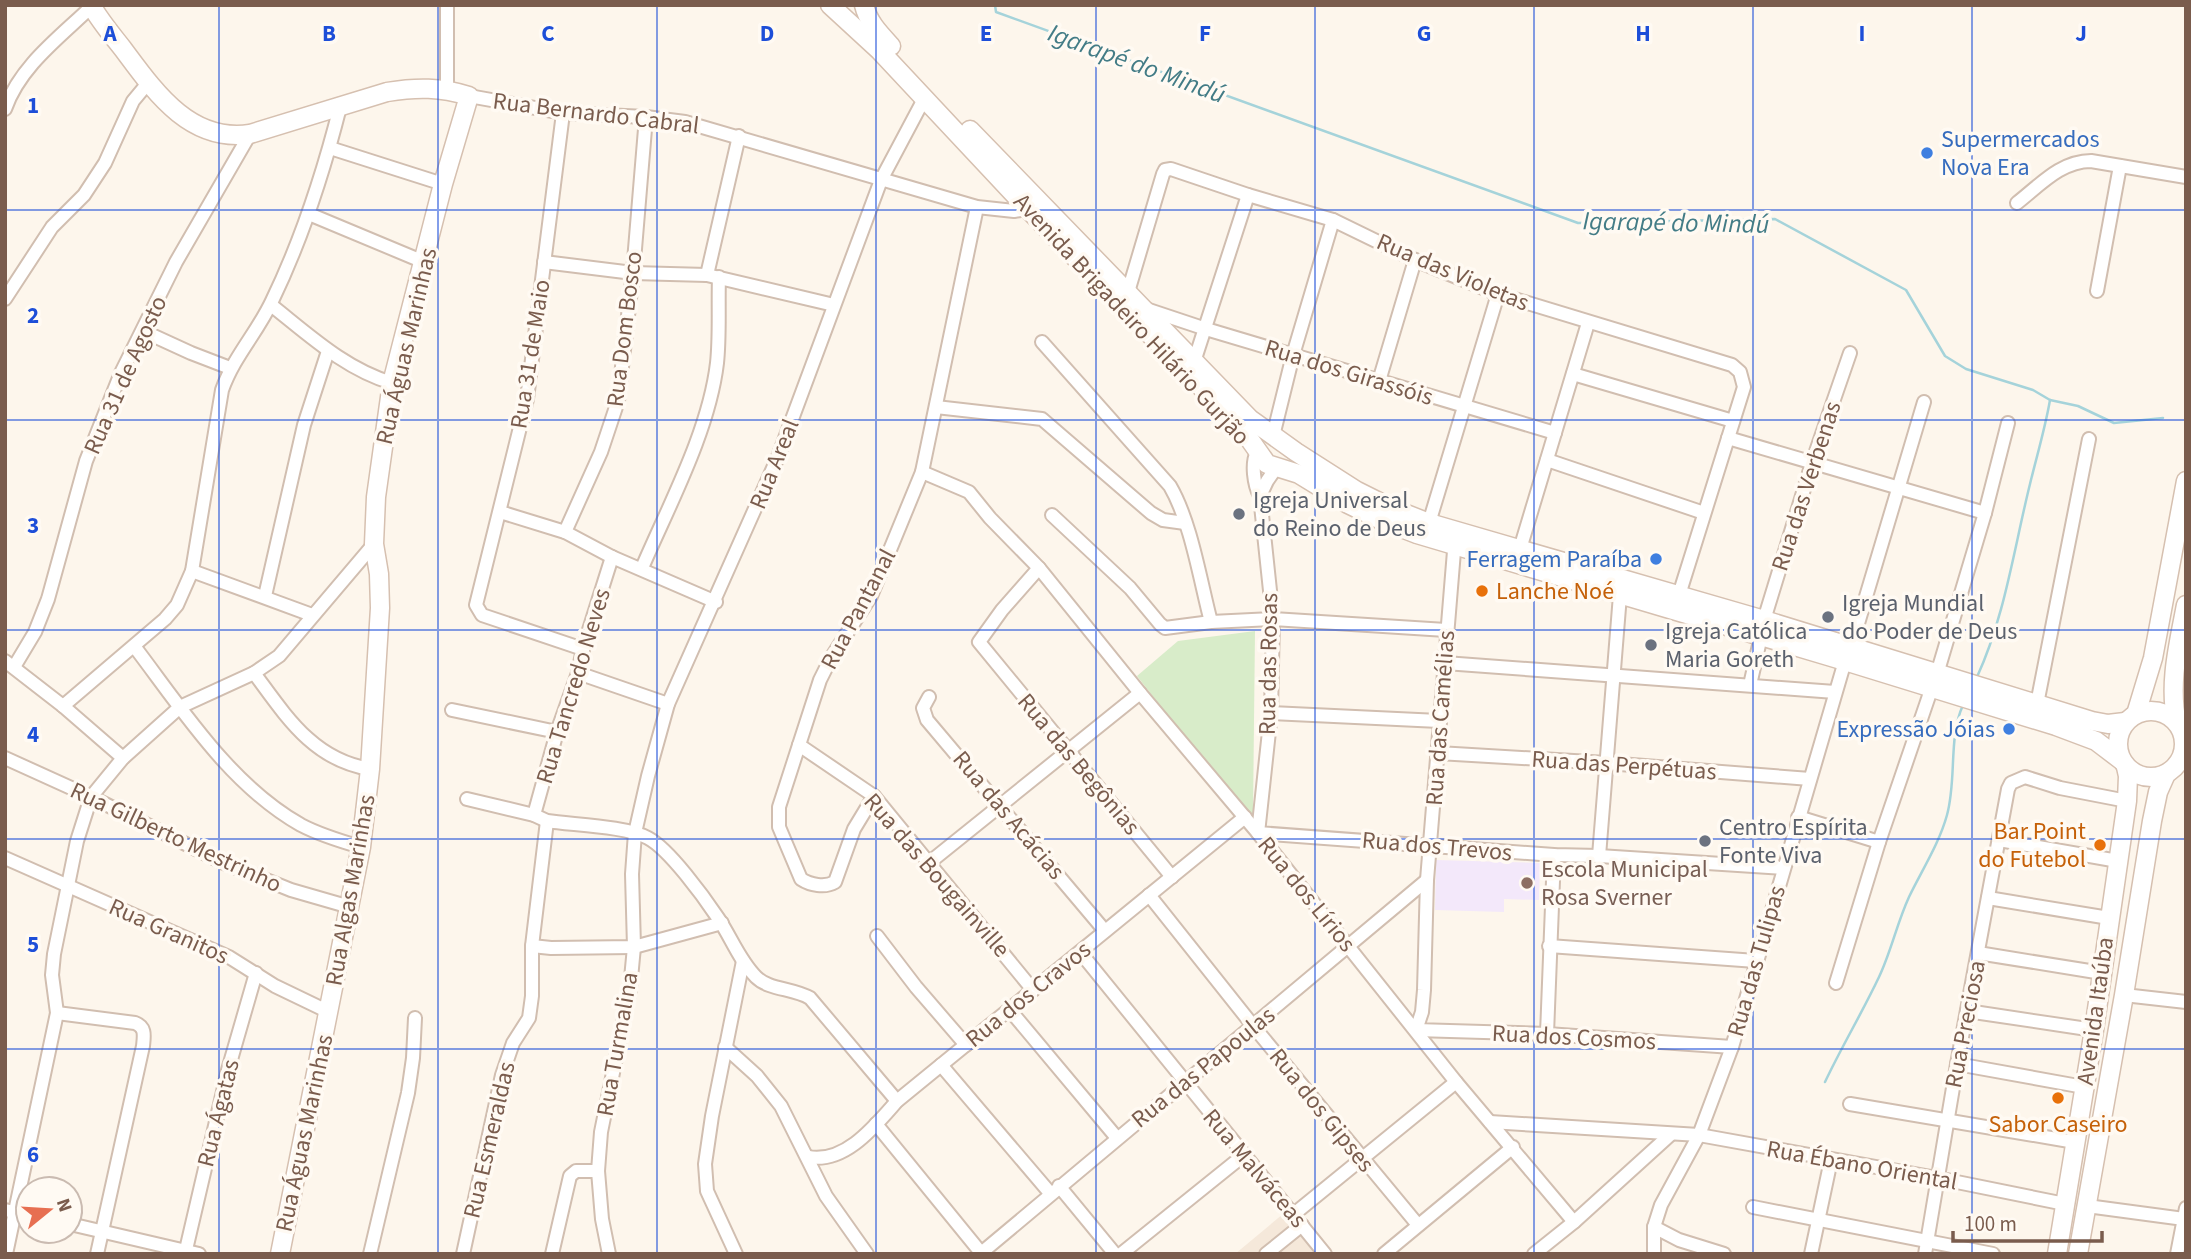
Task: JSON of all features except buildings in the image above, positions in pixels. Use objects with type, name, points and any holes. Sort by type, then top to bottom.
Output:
[{"type":"street","points":[[447,5],[447,89]]},
{"type":"street","name":"Avenida Brigadeiro Hilário Gurjão","points":[[864,5],[875,29],[916,74],[1231,402],[1279,440],[1357,491],[1429,523],[1455,538],[1620,595],[1763,628],[1934,681],[2084,736],[2108,749],[2124,764]]},
{"type":"street","points":[[5,109],[17,84],[30,66],[91,6]]},
{"type":"street","name":"Rua Bernardo Cabral","points":[[91,6],[148,83],[167,103],[195,126],[225,135],[250,134],[387,92],[447,89],[469,96],[564,113],[685,122],[977,207],[1004,211],[1028,209]]},
{"type":"street","name":"Avenida Brigadeiro Hilário Gurjão","points":[[835,7],[1243,430],[1266,464],[1281,467],[1309,479],[1348,504],[1381,520],[1455,538],[1520,549],[1679,595],[1763,628]]},
{"type":"street","points":[[5,299],[52,227],[84,195],[105,163],[128,111],[148,83]]},
{"type":"street","name":"Rua Águas Marinhas","points":[[370,769],[380,608],[379,574],[374,544],[381,456],[406,323],[469,96]]},
{"type":"street","name":"Rua Areal","points":[[635,833],[668,704],[716,602],[778,457],[881,180],[924,99]]},
{"type":"street","points":[[63,706],[158,625],[177,605],[192,571],[213,431],[222,390],[230,368],[271,304],[309,214],[340,107]]},
{"type":"street","name":"Rua 31 de Maio","points":[[564,113],[527,399],[476,606],[482,615],[583,649]]},
{"type":"street","name":"Rua Dom Bosco","points":[[565,532],[601,452],[618,401],[633,273],[646,117]]},
{"type":"street","name":"Rua 31 de Agosto","points":[[10,664],[35,632],[48,599],[86,461],[121,373],[176,261],[250,134]]},
{"type":"street","points":[[642,568],[703,423],[711,397],[719,336],[713,276],[739,136]]},
{"type":"street","points":[[330,148],[443,184]]},
{"type":"street","points":[[2017,203],[2068,164],[2078,161],[2186,177]]},
{"type":"street","points":[[2097,291],[2120,166]]},
{"type":"street","name":"Rua das Violetas","points":[[1128,292],[1158,188],[1165,170],[1171,169],[1334,220],[1415,260],[1498,294],[1732,365],[1743,378],[1742,392],[1733,421]]},
{"type":"street","points":[[1194,362],[1248,195]]},
{"type":"street","name":"Rua Pantanal","points":[[874,796],[854,829],[835,882],[823,885],[804,882],[797,875],[778,819],[779,807],[820,680],[871,596],[922,472],[977,207]]},
{"type":"street","points":[[309,214],[424,262]]},
{"type":"street","points":[[1260,496],[1276,468],[1285,459],[1279,440],[1293,355],[1334,220]]},
{"type":"street","points":[[1379,381],[1415,260]]},
{"type":"street","points":[[544,262],[633,273],[713,276],[834,305]]},
{"type":"street","points":[[1429,523],[1498,294]]},
{"type":"street","points":[[271,304],[328,351],[366,373],[393,383]]},
{"type":"street","name":"Rua dos Girassóis","points":[[1144,309],[1555,432]]},
{"type":"street","points":[[1520,549],[1588,323]]},
{"type":"street","points":[[142,331],[191,354],[230,368]]},
{"type":"street","points":[[1042,342],[1163,476],[1176,497],[1211,622]]},
{"type":"street","points":[[265,596],[304,425],[328,351]]},
{"type":"street","name":"Rua das Verbenas","points":[[1750,685],[1763,628],[1812,463],[1850,353]]},
{"type":"street","points":[[1573,374],[1733,421],[1679,595]]},
{"type":"street","name":"Rua das Tulipas","points":[[1654,1254],[1654,1227],[1661,1205],[1699,1135],[1732,1047],[1835,692],[1924,402]]},
{"type":"street","points":[[936,407],[1042,419],[1151,513],[1163,520],[1185,523]]},
{"type":"street","points":[[1836,983],[1879,842],[1934,681],[1985,513],[2008,423]]},
{"type":"street","points":[[1728,438],[1985,513]]},
{"type":"street","points":[[2037,704],[2090,439]]},
{"type":"street","points":[[1257,452],[1264,441],[1279,440]]},
{"type":"street","name":"Rua das Rosas","points":[[1257,452],[1254,459],[1256,489],[1260,496],[1273,619],[1270,713],[1258,833]]},
{"type":"street","points":[[1547,460],[1703,513]]},
{"type":"street","name":"Rua dos Lírios","points":[[922,472],[969,492],[990,518],[1039,568],[1258,833],[1456,1082],[1574,1222]]},
{"type":"street","points":[[2186,481],[2178,564],[2167,583],[2153,658],[2131,718],[2121,729],[2117,745],[2124,764],[2145,777],[2174,771],[2185,744],[2173,698],[2174,674],[2186,605]]},
{"type":"street","points":[[500,512],[565,532],[612,557],[716,602]]},
{"type":"street","points":[[1052,515],[1130,587],[1165,628],[1211,622],[1273,619],[1446,630]]},
{"type":"street","name":"Rua das Camélias","points":[[1416,1030],[1422,1012],[1424,990],[1427,880],[1455,538]]},
{"type":"street","points":[[24,1175],[57,1013],[52,966],[77,841],[90,797],[123,758],[180,707],[254,673],[279,656],[374,544]]},
{"type":"street","name":"Rua Tancredo Neves","points":[[534,815],[612,557]]},
{"type":"street","name":"Rua das Begônias","points":[[1039,568],[1002,610],[979,642],[1172,877]]},
{"type":"street","points":[[192,571],[312,615]]},
{"type":"street","points":[[2167,583],[2186,586]]},
{"type":"street","points":[[1599,856],[1620,595]]},
{"type":"street","points":[[134,646],[206,742],[238,775],[300,824],[319,834],[361,847]]},
{"type":"street","points":[[1445,663],[1835,692]]},
{"type":"street","points":[[10,664],[123,758]]},
{"type":"street","points":[[254,673],[299,731],[318,748],[334,759],[370,769]]},
{"type":"street","points":[[578,673],[668,704]]},
{"type":"street","name":"Avenida Brigadeiro Hilário Gurjão","points":[[1934,681],[2037,704],[2092,721],[2108,724],[2131,718]]},
{"type":"street","points":[[930,862],[1140,693]]},
{"type":"street","name":"Rua das Acácias","points":[[929,697],[923,708],[927,720],[1002,805],[1105,931]]},
{"type":"street","points":[[452,710],[558,732]]},
{"type":"street","points":[[2131,718],[2147,711],[2158,711],[2168,716],[2182,733]]},
{"type":"street","points":[[1270,713],[1438,721]]},
{"type":"street","name":"Rua das Bougainville","points":[[799,745],[874,796],[1033,990]]},
{"type":"street","name":"Rua das Perpétuas","points":[[1438,753],[1810,779]]},
{"type":"street","name":"Rua Gilberto Mestrinho","points":[[5,758],[247,873],[291,890],[350,907]]},
{"type":"street","name":"Avenida Itaúba","points":[[2057,1254],[2094,1030],[2127,801],[2128,776],[2124,764]]},
{"type":"street","name":"Rua Algas Marinhas","points":[[329,1012],[361,847],[370,769]]},
{"type":"street","name":"Avenida Itaúba","points":[[2078,1254],[2152,821],[2158,792],[2174,771]]},
{"type":"street","name":"Rua Preciosa","points":[[1926,1248],[1947,1119],[2011,783],[2025,777],[2060,788],[2127,801]]},
{"type":"street","points":[[467,799],[534,815],[547,821],[635,833],[656,843],[722,923],[743,961],[761,981],[798,991],[810,998],[897,1101]]},
{"type":"street","name":"Rua dos Cravos","points":[[808,1157],[833,1156],[850,1146],[897,1101],[1245,817]]},
{"type":"street","points":[[1798,817],[1879,842]]},
{"type":"street","name":"Rua Esmeraldas","points":[[463,1254],[502,1074],[513,1043],[529,1018],[532,996],[531,946],[547,821]]},
{"type":"street","name":"Rua Turmalina","points":[[609,1254],[602,1219],[598,1171],[601,1132],[624,1021],[634,947],[632,874],[635,833]]},
{"type":"street","name":"Rua dos Trevos","points":[[1258,833],[1554,855],[1783,868]]},
{"type":"street","points":[[1999,840],[2118,861]]},
{"type":"street","points":[[1547,1034],[1554,855]]},
{"type":"street","name":"Rua Granitos","points":[[5,858],[229,957],[297,998],[329,1012]]},
{"type":"street","name":"Rua das Papoulas","points":[[981,1253],[1427,880]]},
{"type":"street","name":"Rua dos Gipses","points":[[1149,895],[1418,1225]]},
{"type":"street","points":[[1988,898],[2109,918]]},
{"type":"street","points":[[531,946],[634,947],[722,923]]},
{"type":"street","points":[[877,936],[966,1045]]},
{"type":"street","points":[[1549,946],[1756,961]]},
{"type":"street","name":"Rua Malváceas","points":[[1080,952],[1325,1254]]},
{"type":"street","points":[[1978,953],[2102,973]]},
{"type":"street","points":[[736,1254],[714,1209],[705,1180],[712,1116],[743,961]]},
{"type":"street","name":"Rua Ágatas","points":[[190,1253],[228,1070],[256,974]]},
{"type":"street","points":[[2124,995],[2186,1002]]},
{"type":"street","points":[[1009,1009],[1117,1138]]},
{"type":"street","points":[[1967,1011],[2094,1030]]},
{"type":"street","name":"Rua Águas Marinhas","points":[[280,1254],[329,1012]]},
{"type":"street","points":[[57,1013],[139,1025],[144,1031],[143,1046],[97,1254]]},
{"type":"street","points":[[370,1254],[408,1093],[414,1058],[415,1018]]},
{"type":"street","name":"Rua dos Cosmos","points":[[1416,1030],[1547,1034],[1732,1047]]},
{"type":"street","points":[[725,1047],[757,1076],[776,1100],[791,1123],[826,1196],[867,1254]]},
{"type":"street","points":[[941,1065],[1115,1254]]},
{"type":"street","points":[[1957,1065],[2084,1087]]},
{"type":"street","points":[[1266,1254],[1361,1158],[1456,1082]]},
{"type":"street","points":[[1850,1104],[2075,1142]]},
{"type":"street","name":"Rua Ébano Oriental","points":[[1490,1122],[1699,1135],[2065,1204]]},
{"type":"street","points":[[876,1124],[981,1253]]},
{"type":"street","points":[[1534,1254],[1574,1222],[1671,1134]]},
{"type":"street","points":[[1384,1254],[1513,1147]]},
{"type":"street","points":[[1121,1254],[1244,1154]]},
{"type":"street","points":[[1811,1254],[1832,1160]]},
{"type":"street","points":[[552,1254],[570,1176],[576,1171],[598,1171]]},
{"type":"street","points":[[2087,1206],[2185,1214],[2177,1254]]},
{"type":"street","points":[[1753,1207],[1926,1248],[1993,1254]]},
{"type":"street","points":[[6,1254],[14,1220]]},
{"type":"street","points":[[1654,1227],[1679,1240],[1724,1254]]},
{"type":"street","points":[[84,1228],[190,1253]]},
{"type":"shaded area","points":[[1436,860],[1540,863],[1539,900],[1504,899],[1504,912],[1435,910]]},
{"type":"shaded area","points":[[1289,1209],[1324,1254],[1235,1254]]},
{"type":"green space","points":[[1255,631],[1253,814],[1245,815],[1137,676],[1178,641]]},
{"type":"waterway","name":"Igarapé do Mindú","points":[[995,5],[996,12],[1578,223],[1775,219],[1906,290],[1945,356],[1966,369],[2033,390],[2050,400],[2078,406],[2114,423],[2163,418]]},
{"type":"waterway","points":[[1977,677],[2002,606],[2050,400]]},
{"type":"waterway","points":[[1825,1082],[1879,977],[1905,907],[1944,826],[1952,787],[1958,718],[1963,705]]},
{"type":"place","name":"Supermercados Nova Era","points":[[1927,153]]},
{"type":"place","name":"Igreja Universal do Reino de Deus","points":[[1239,514]]},
{"type":"place","name":"Ferragem Paraíba","points":[[1656,559]]},
{"type":"place","name":"Lanche Noé","points":[[1482,591]]},
{"type":"place","name":"Igreja Mundial do Poder de Deus","points":[[1828,617]]},
{"type":"place","name":"Igreja Católica Maria Goreth","points":[[1651,645]]},
{"type":"place","name":"Expressão Jóias","points":[[2009,729]]},
{"type":"place","name":"Centro Espírita Fonte Viva","points":[[1705,841]]},
{"type":"place","name":"Bar Point do Futebol","points":[[2100,845]]},
{"type":"place","name":"Escola Municipal Rosa Sverner","points":[[1527,883]]},
{"type":"place","name":"Sabor Caseiro","points":[[2058,1098]]}]
